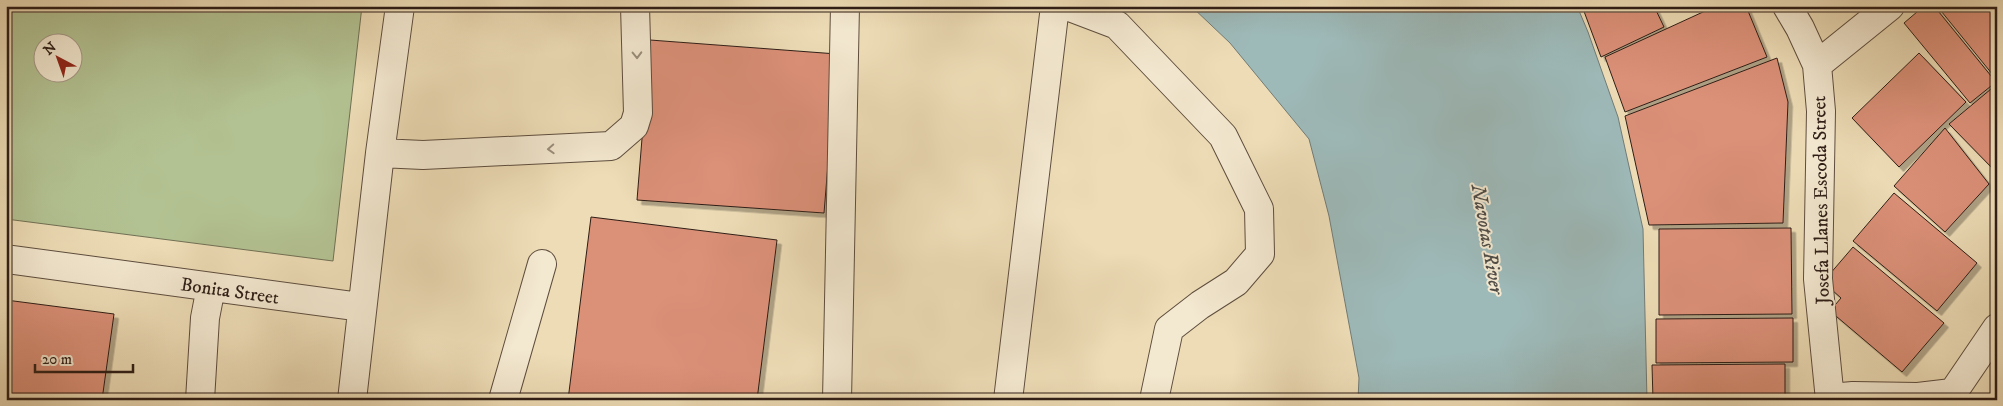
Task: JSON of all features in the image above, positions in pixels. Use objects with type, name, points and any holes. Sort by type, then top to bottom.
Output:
[{"type":"street","points":[[352,400],[361,307],[400,6]]},
{"type":"street","points":[[380,154],[423,155],[611,146],[634,126],[638,113],[635,6]]},
{"type":"street","points":[[837,400],[845,6]]},
{"type":"street","points":[[1008,400],[1055,6]]},
{"type":"street","points":[[1068,6],[1117,25],[1224,136],[1259,209],[1260,254],[1236,282],[1200,305],[1169,329],[1154,400]]},
{"type":"street","name":"Josefa Llanes Escoda Street","points":[[1787,6],[1800,28],[1817,65],[1821,110],[1818,280],[1830,399]]},
{"type":"street","points":[[1817,65],[1890,6]]},
{"type":"street","name":"Bonita Street","points":[[6,259],[361,307]]},
{"type":"street","points":[[503,400],[542,264]]},
{"type":"street","points":[[200,400],[205,318],[211,287]]},
{"type":"street","points":[[1830,399],[1853,396],[1950,396],[1997,328]]},
{"type":"green space","points":[[6,6],[362,6],[333,261],[6,219]]},
{"type":"water","name":"Navotas River","points":[[1191,6],[1577,6],[1618,117],[1643,229],[1647,400],[1358,400],[1359,378],[1329,216],[1309,139],[1230,43]]},
{"type":"building","points":[[1582,6],[1654,6],[1664,27],[1601,57]]},
{"type":"building","points":[[1716,6],[1746,6],[1767,57],[1625,112],[1605,57]]},
{"type":"building","points":[[1924,6],[1934,6],[1996,82],[1970,103],[1904,23]]},
{"type":"building","points":[[1937,6],[1997,6],[1997,80]]},
{"type":"building","points":[[650,40],[837,54],[824,213],[637,200]]},
{"type":"building","points":[[1919,53],[1966,102],[1899,167],[1852,118]]},
{"type":"building","points":[[1777,58],[1788,102],[1783,223],[1649,225],[1625,116]]},
{"type":"building","points":[[1997,84],[1997,173],[1949,124]]},
{"type":"building","points":[[1945,128],[1989,184],[1945,232],[1894,186]]},
{"type":"building","points":[[1894,193],[1977,263],[1937,311],[1853,241]]},
{"type":"building","points":[[591,217],[777,240],[757,400],[568,400]]},
{"type":"building","points":[[1791,228],[1792,314],[1659,315],[1659,229]]},
{"type":"building","points":[[1853,247],[1944,323],[1902,372],[1830,311],[1841,298],[1823,282]]},
{"type":"building","points":[[6,300],[114,314],[102,400],[6,400]]},
{"type":"building","points":[[1793,318],[1793,362],[1656,363],[1656,319]]},
{"type":"building","points":[[1785,364],[1785,400],[1653,400],[1652,365]]}]
